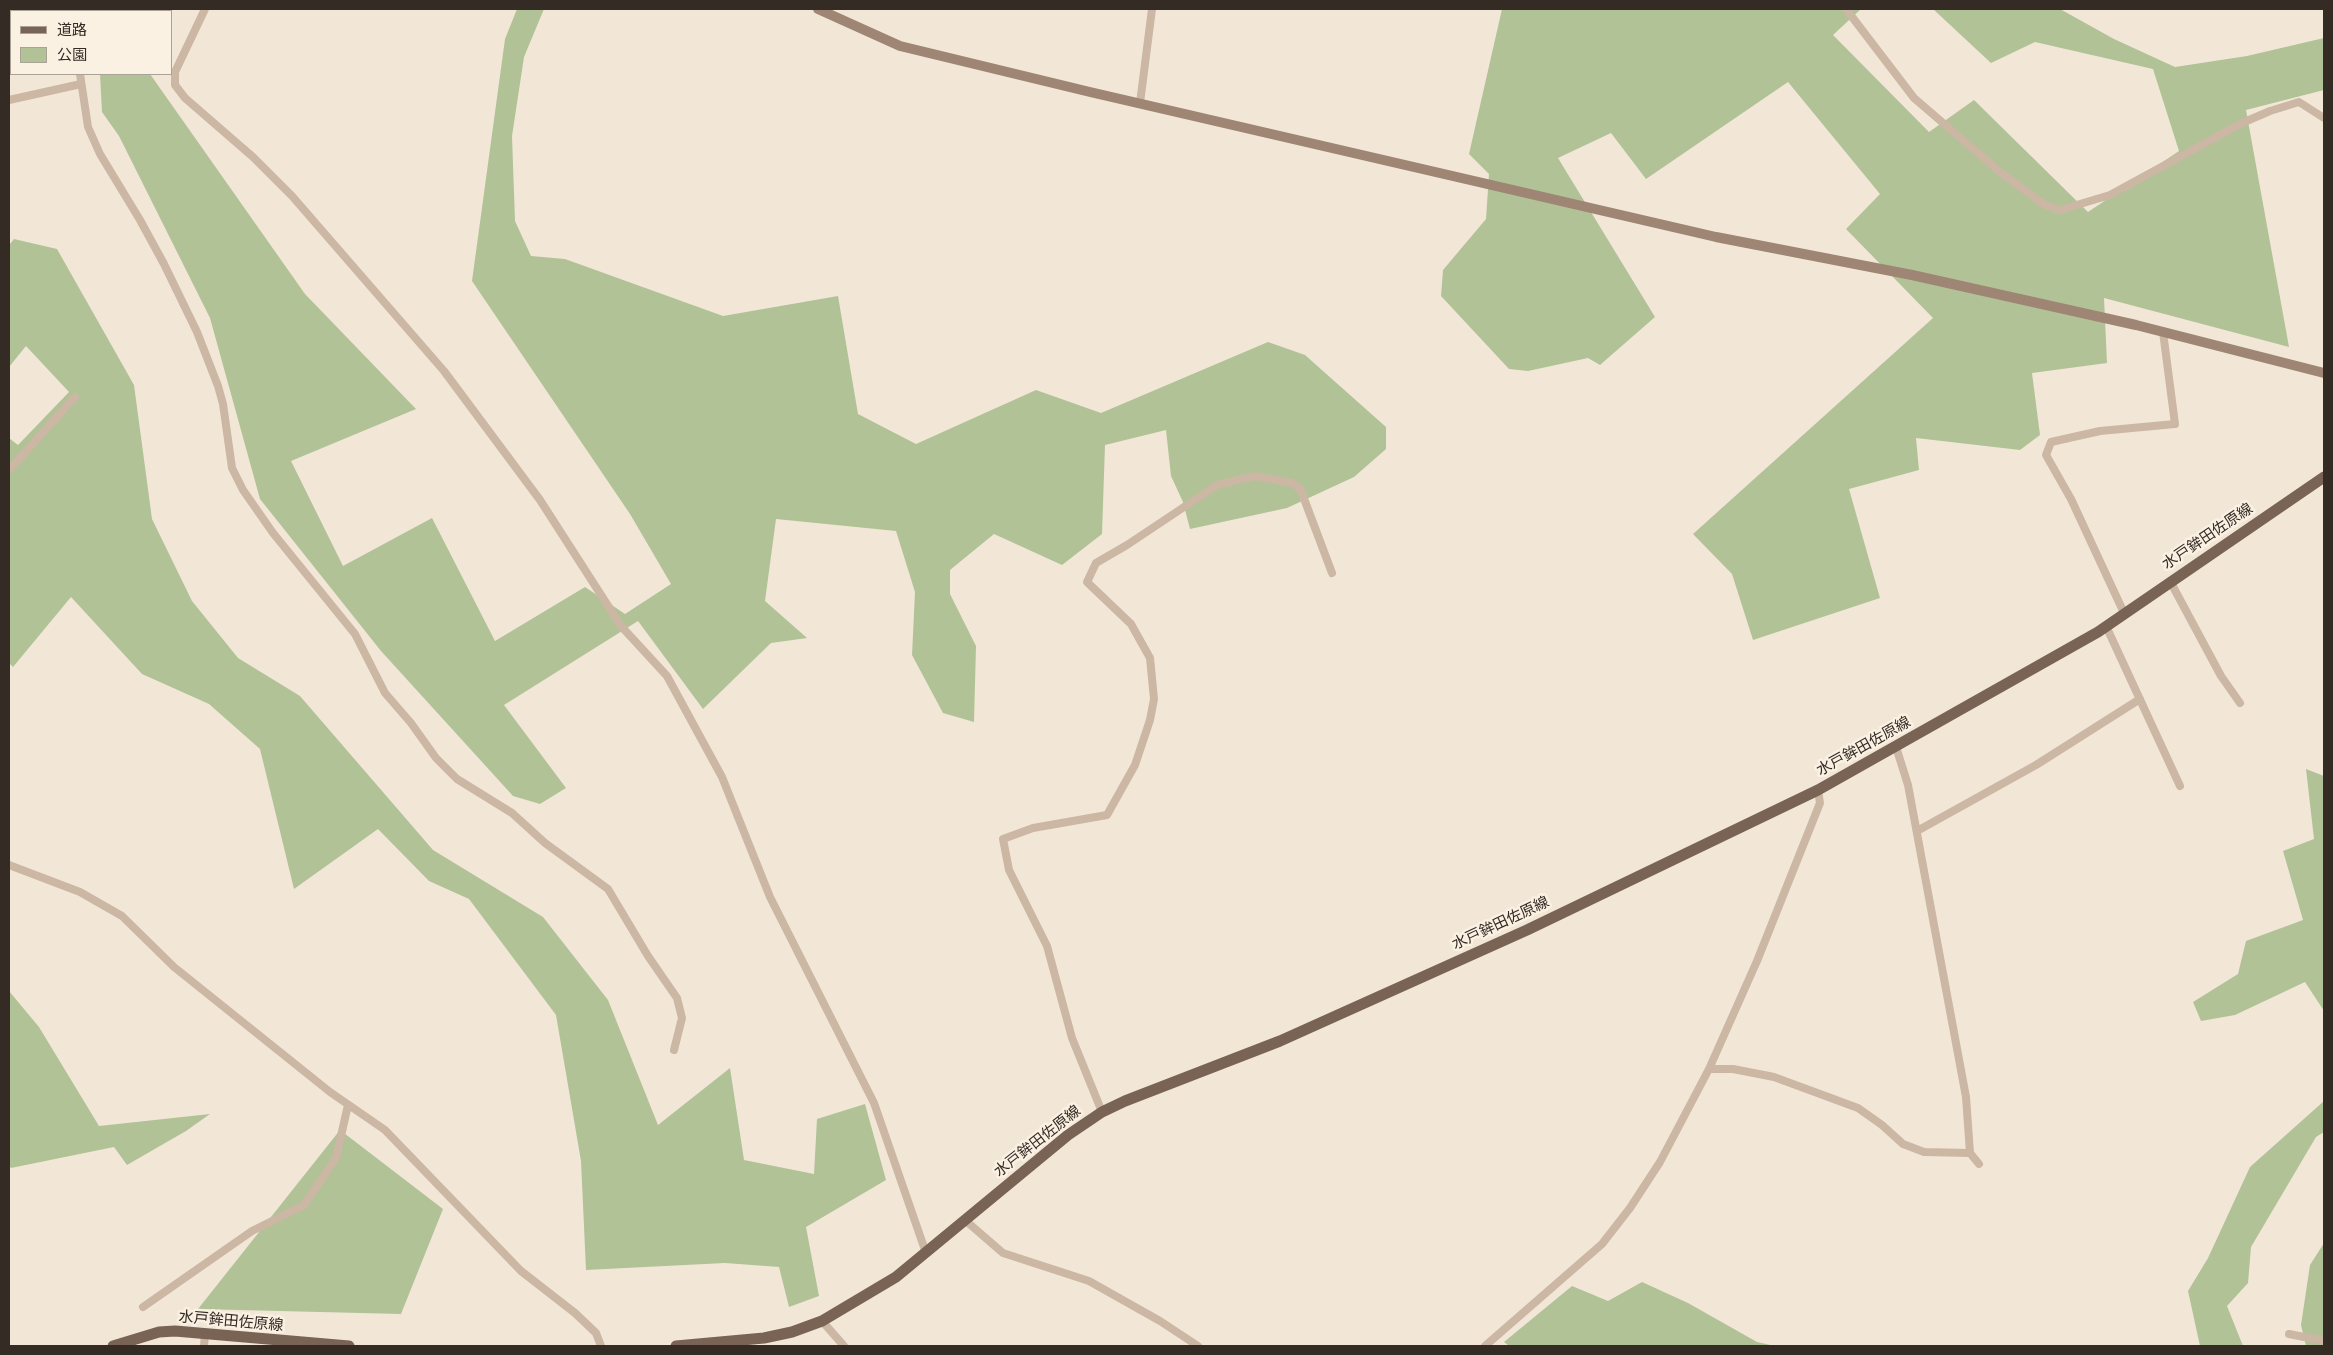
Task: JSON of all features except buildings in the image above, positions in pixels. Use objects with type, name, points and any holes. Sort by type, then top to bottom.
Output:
[{"type":"main road","name":"水戸鉾田佐原線","points":[[676,1346],[764,1338],[792,1332],[822,1321],[896,1277],[1068,1135],[1102,1112],[1125,1100],[1280,1041],[1447,966],[1818,790],[2106,626],[2324,477]]},
{"type":"main road","name":"水戸鉾田佐原線","points":[[113,1346],[159,1332],[349,1346]]},
{"type":"street","points":[[205,9],[175,72],[175,85],[292,196],[444,371],[540,500],[621,626],[667,676],[722,777],[770,897],[874,1102],[926,1253]]},
{"type":"street","points":[[818,9],[871,35],[900,46],[1716,237],[1912,275],[2163,332],[2324,373]]},
{"type":"street","points":[[1140,103],[1152,9]]},
{"type":"street","points":[[1846,9],[1914,98],[2000,172],[2045,205],[2060,210],[2110,195],[2242,123],[2270,111],[2298,102],[2324,118]]},
{"type":"street","points":[[80,75],[88,127],[100,154],[140,220],[197,332],[218,386],[223,404],[232,468],[243,490],[273,533],[355,634],[385,693],[411,723],[441,763],[457,779],[512,813],[545,843],[608,889],[648,956],[677,998],[682,1018],[674,1050]]},
{"type":"street","points":[[9,100],[80,84]]},
{"type":"street","points":[[2124,613],[2071,499],[2046,455],[2050,442],[2100,431],[2175,424],[2163,332]]},
{"type":"street","points":[[9,470],[75,397]]},
{"type":"street","points":[[1102,1112],[1072,1038],[1047,946],[1009,870],[1003,840],[1034,828],[1107,815],[1136,765],[1150,720],[1154,698],[1150,658],[1131,624],[1087,582],[1096,563],[1127,545],[1217,485],[1254,476],[1292,484],[1300,488],[1332,572]]},
{"type":"street","points":[[2170,581],[2221,676],[2240,703]]},
{"type":"street","points":[[2106,626],[2180,786]]},
{"type":"street","points":[[1917,831],[2036,765],[2140,699]]},
{"type":"street","points":[[1896,747],[1908,786],[1966,1097],[1970,1153],[1979,1164]]},
{"type":"street","points":[[1485,1346],[1602,1244],[1630,1208],[1660,1162],[1709,1069],[1757,961],[1820,803],[1818,790]]},
{"type":"street","points":[[9,865],[80,892],[116,912],[174,967],[348,1106],[385,1130],[521,1271],[596,1333],[601,1346]]},
{"type":"street","points":[[1709,1069],[1733,1069],[1774,1077],[1858,1108],[1882,1124],[1903,1144],[1924,1152],[1970,1153]]},
{"type":"street","points":[[144,1307],[252,1231],[304,1204],[336,1158],[348,1106]]},
{"type":"street","points":[[966,1221],[1003,1253],[1089,1281],[1160,1321],[1198,1346]]},
{"type":"street","points":[[822,1321],[844,1346]]},
{"type":"street","points":[[204,1346],[205,1334]]},
{"type":"street","points":[[2289,1334],[2324,1341]]},
{"type":"green space","points":[[517,9],[544,9],[524,57],[512,136],[515,221],[531,256],[565,259],[723,316],[838,296],[858,414],[916,444],[1036,390],[1101,413],[1268,342],[1305,355],[1386,427],[1386,449],[1354,477],[1287,508],[1190,529],[1183,502],[1171,476],[1166,430],[1105,445],[1102,534],[1062,565],[994,534],[950,570],[950,594],[976,646],[974,722],[943,713],[912,655],[915,592],[896,531],[776,519],[765,601],[807,638],[771,643],[703,709],[638,621],[504,705],[566,788],[540,804],[513,796],[381,651],[260,499],[210,318],[119,136],[102,112],[100,75],[151,75],[305,294],[416,409],[291,461],[343,566],[432,518],[495,641],[585,587],[625,614],[671,584],[630,514],[472,281],[505,39]]},
{"type":"green space","points":[[1502,9],[1861,9],[1833,35],[1929,132],[1974,100],[2088,212],[2179,151],[2153,69],[2035,42],[1991,63],[1933,9],[2060,9],[2114,39],[2175,67],[2247,56],[2324,38],[2324,90],[2246,110],[2289,347],[2104,298],[2107,363],[2032,373],[2040,435],[2020,450],[1916,438],[1919,470],[1849,489],[1880,598],[1753,640],[1732,574],[1693,534],[1933,318],[1846,229],[1880,194],[1788,82],[1646,179],[1611,133],[1558,158],[1655,317],[1600,365],[1588,358],[1528,371],[1509,369],[1441,296],[1443,270],[1486,219],[1489,174],[1469,154]]},
{"type":"green space","points":[[14,239],[57,249],[134,385],[152,519],[192,601],[238,658],[300,696],[433,850],[543,917],[608,1000],[658,1125],[730,1068],[744,1160],[814,1174],[817,1119],[865,1104],[886,1180],[806,1227],[819,1296],[789,1307],[779,1267],[725,1263],[586,1270],[581,1161],[556,1015],[469,899],[429,881],[378,829],[294,889],[260,749],[209,704],[142,674],[71,597],[13,667],[9,663],[9,438],[18,445],[69,392],[26,346],[9,367],[9,245]]},
{"type":"green space","points":[[2306,769],[2324,776],[2324,1011],[2305,982],[2235,1015],[2201,1021],[2193,1002],[2238,974],[2246,941],[2303,920],[2283,851],[2314,839]]},
{"type":"green space","points":[[9,991],[39,1027],[99,1126],[210,1114],[186,1131],[127,1165],[114,1147],[11,1168],[9,1165]]},
{"type":"green space","points":[[2324,1101],[2324,1132],[2316,1137],[2251,1247],[2248,1283],[2227,1306],[2243,1346],[2200,1346],[2188,1291],[2208,1258],[2250,1167]]},
{"type":"green space","points":[[340,1130],[443,1209],[401,1314],[198,1309]]},
{"type":"green space","points":[[2324,1243],[2324,1346],[2306,1346],[2301,1325],[2310,1265]]},
{"type":"green space","points":[[1642,1282],[1688,1303],[1757,1342],[1775,1346],[1509,1346],[1504,1342],[1572,1286],[1608,1301]]}]
